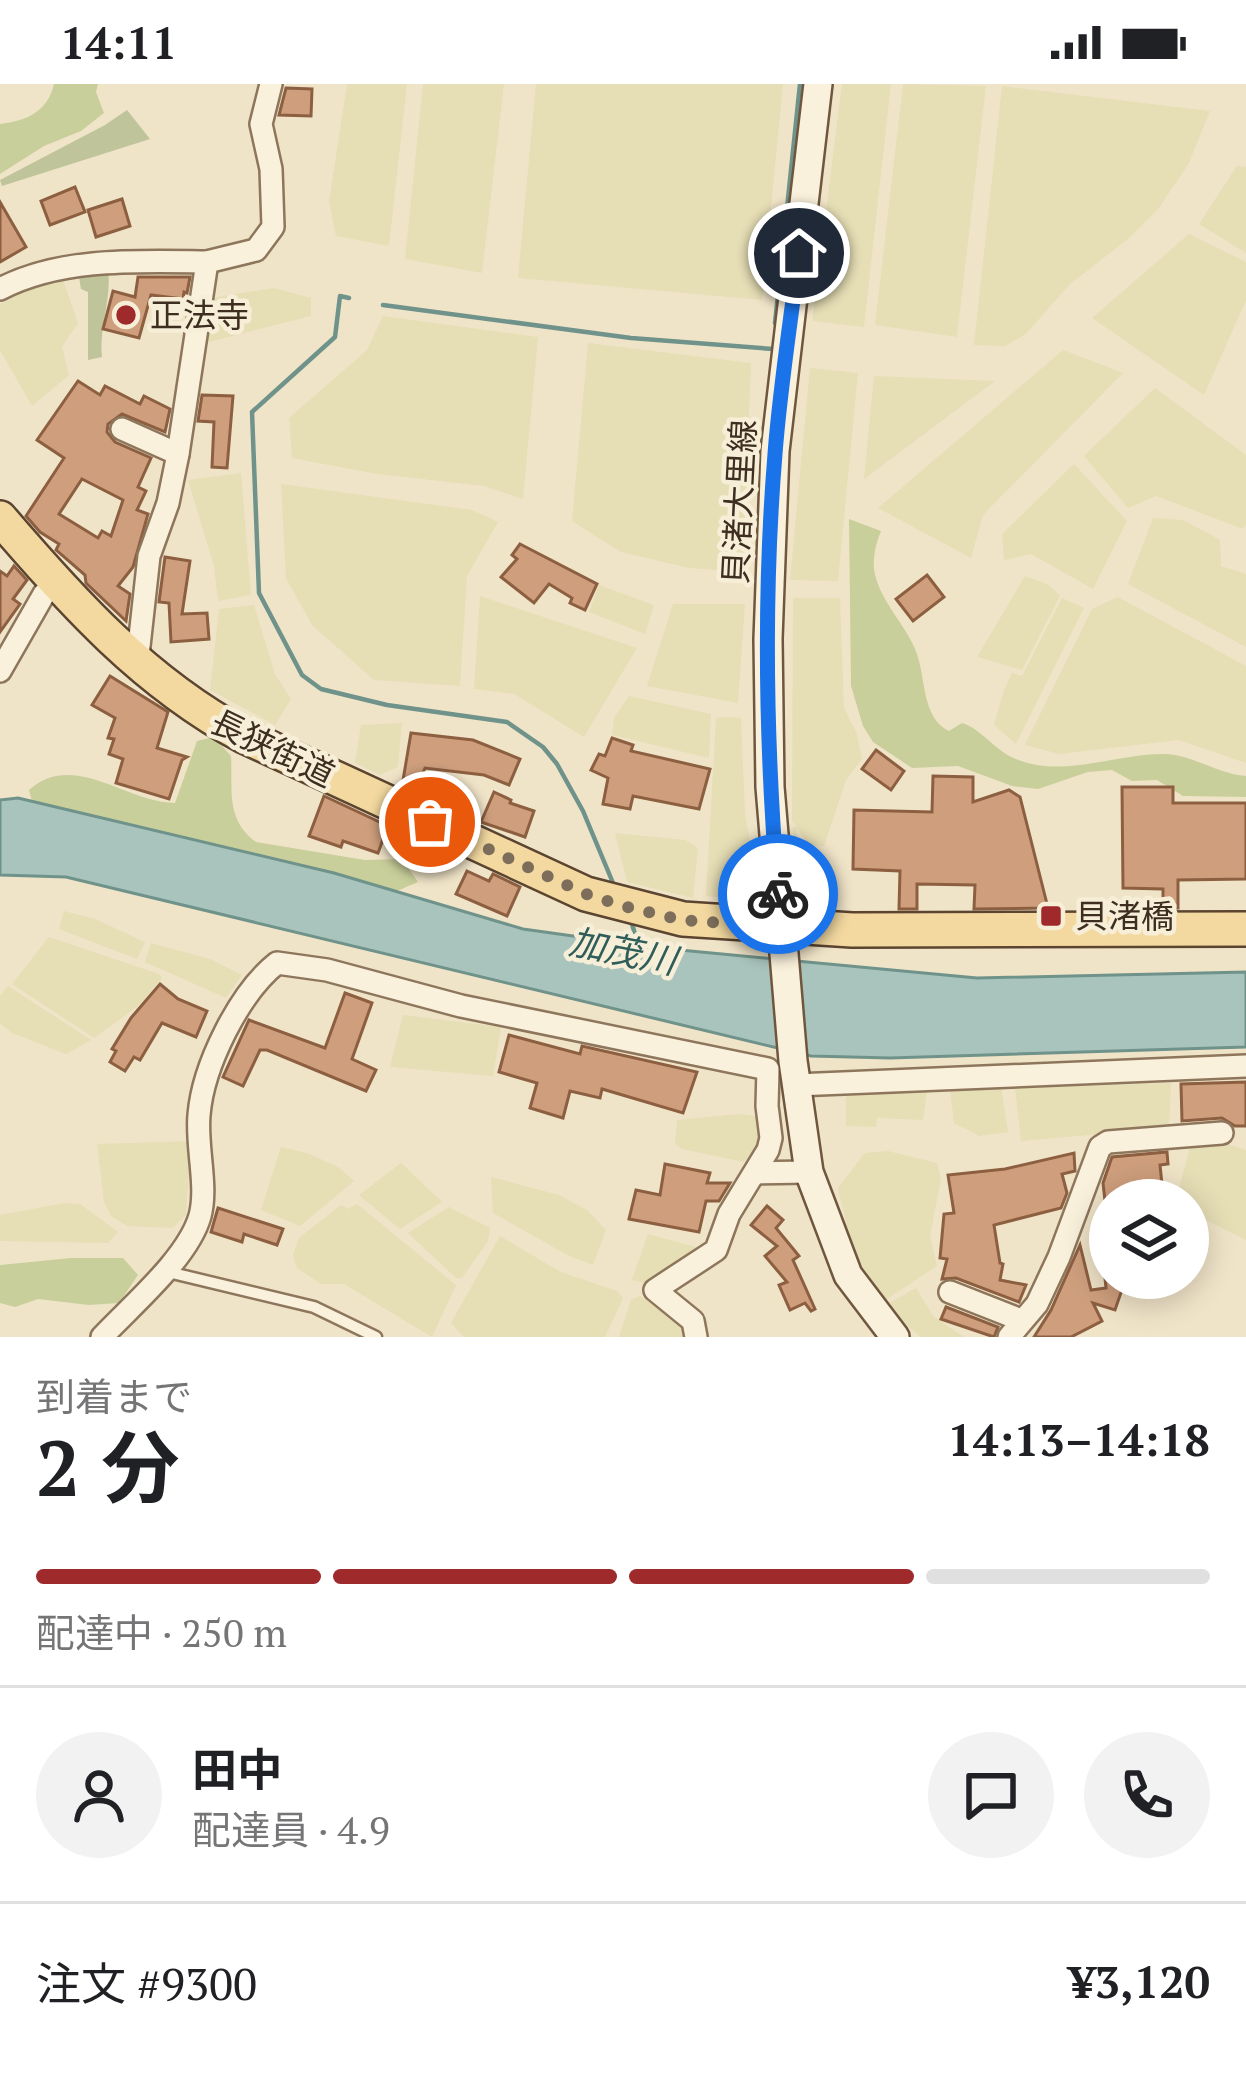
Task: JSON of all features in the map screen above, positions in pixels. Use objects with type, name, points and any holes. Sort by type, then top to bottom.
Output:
[{"type":"main road","name":"長狭街道","points":[[0,518],[137,664],[178,698],[244,736],[586,894],[682,920],[782,938],[1246,929]]},
{"type":"street","points":[[0,289],[24,277],[69,267],[207,262],[256,250],[273,227],[271,169],[261,124],[271,84]]},
{"type":"street","name":"貝渚大里線","points":[[782,938],[769,741],[771,533],[775,451],[818,84]]},
{"type":"street","points":[[137,664],[149,556],[168,503],[178,454],[207,262]]},
{"type":"street","points":[[122,429],[178,454]]},
{"type":"street","points":[[0,671],[44,594],[59,583]]},
{"type":"street","points":[[782,938],[808,1172],[848,1275],[895,1337]]},
{"type":"street","points":[[102,1337],[189,1242],[201,1213],[199,1114],[218,1046],[262,975],[277,963],[327,970],[461,1006],[768,1069],[771,1138],[729,1214],[716,1250],[655,1290],[693,1321],[696,1337]]},
{"type":"street","points":[[795,1080],[1246,1066]]},
{"type":"street","points":[[950,1292],[1015,1329],[1037,1304],[1059,1257],[1100,1147],[1108,1142],[1222,1133]]},
{"type":"street","points":[[755,1173],[808,1172]]},
{"type":"lane","points":[[163,1271],[314,1307],[376,1337]]},
{"type":"shaded area","points":[[347,84],[407,84],[389,246],[336,236],[329,202]]},
{"type":"shaded area","points":[[423,84],[504,84],[482,273],[405,259]]},
{"type":"shaded area","points":[[536,84],[783,84],[762,300],[518,278]]},
{"type":"shaded area","points":[[842,84],[891,84],[864,327],[812,321]]},
{"type":"shaded area","points":[[903,84],[986,86],[957,337],[875,325]]},
{"type":"shaded area","points":[[1002,86],[1210,111],[1188,165],[1158,209],[1128,239],[1070,284],[1026,334],[1005,346],[974,345]]},
{"type":"shaded area","points":[[1237,166],[1246,167],[1246,253],[1199,224]]},
{"type":"shaded area","points":[[1189,234],[1246,262],[1246,300],[1204,395],[1092,318]]},
{"type":"shaded area","points":[[63,280],[78,323],[62,347],[69,375],[32,406],[0,350],[0,304],[41,283]]},
{"type":"shaded area","points":[[274,288],[311,298],[311,316],[205,343],[210,298]]},
{"type":"shaded area","points":[[383,316],[538,337],[523,499],[484,486],[292,458],[289,418],[367,350]]},
{"type":"shaded area","points":[[588,343],[751,363],[743,572],[689,568],[621,552],[572,521]]},
{"type":"shaded area","points":[[1063,350],[1123,373],[983,515],[971,558],[878,508]]},
{"type":"shaded area","points":[[810,368],[858,373],[838,581],[790,580]]},
{"type":"shaded area","points":[[874,376],[995,381],[864,479]]},
{"type":"shaded area","points":[[1155,388],[1246,455],[1243,529],[1156,496],[1128,508],[1084,456]]},
{"type":"shaded area","points":[[1074,464],[1127,521],[1093,589],[1031,554],[1004,560],[1002,534]]},
{"type":"shaded area","points":[[241,473],[251,595],[218,601],[214,566],[188,480]]},
{"type":"shaded area","points":[[281,484],[472,510],[498,522],[467,576],[460,686],[374,680],[312,625],[286,578]]},
{"type":"shaded area","points":[[1153,518],[1183,520],[1220,540],[1221,566],[1246,574],[1246,647],[1128,584]]},
{"type":"shaded area","points":[[1025,576],[1049,585],[1060,596],[1022,670],[977,657]]},
{"type":"shaded area","points":[[599,585],[654,605],[645,634],[589,612]]},
{"type":"shaded area","points":[[480,596],[637,648],[584,737],[514,694],[474,689]]},
{"type":"shaded area","points":[[1118,597],[1246,666],[1246,763],[1179,740],[1059,754],[1025,745],[1092,609]]},
{"type":"shaded area","points":[[793,598],[840,598],[844,708],[857,734],[862,759],[846,780],[824,846],[810,845],[796,828],[796,836],[803,841],[802,872],[796,861],[793,827],[797,826],[792,821]]},
{"type":"shaded area","points":[[1062,598],[1084,608],[1016,744],[994,725],[1003,693],[1012,673],[1022,676]]},
{"type":"shaded area","points":[[673,604],[745,604],[738,703],[647,686]]},
{"type":"shaded area","points":[[254,605],[275,674],[291,699],[275,725],[210,690],[219,609]]},
{"type":"shaded area","points":[[629,696],[711,714],[709,758],[612,735],[614,718]]},
{"type":"shaded area","points":[[716,718],[741,718],[745,814],[759,886],[749,901],[706,896]]},
{"type":"shaded area","points":[[402,723],[398,767],[380,775],[355,763],[361,725]]},
{"type":"shaded area","points":[[615,833],[685,840],[698,848],[693,898],[627,882]]},
{"type":"shaded area","points":[[64,911],[95,919],[145,942],[137,959],[59,929]]},
{"type":"shaded area","points":[[49,937],[162,978],[138,1006],[94,1038],[12,984]]},
{"type":"shaded area","points":[[151,943],[210,959],[242,975],[226,998],[145,962]]},
{"type":"shaded area","points":[[8,986],[91,1040],[66,1054],[12,1033],[0,1023],[0,996]]},
{"type":"shaded area","points":[[403,1015],[501,1027],[493,1076],[390,1067]]},
{"type":"shaded area","points":[[1171,1083],[1169,1128],[1021,1141],[1015,1088]]},
{"type":"shaded area","points":[[1001,1086],[1008,1132],[979,1136],[954,1123],[950,1089]]},
{"type":"shaded area","points":[[927,1090],[923,1120],[877,1118],[876,1127],[846,1126],[846,1092]]},
{"type":"shaded area","points":[[756,1116],[759,1134],[744,1162],[675,1144],[677,1120]]},
{"type":"shaded area","points":[[191,1141],[186,1215],[173,1228],[127,1226],[111,1216],[104,1202],[97,1144]]},
{"type":"shaded area","points":[[1228,1144],[1246,1150],[1246,1240],[1209,1222],[1209,1179],[1182,1179],[1190,1147]]},
{"type":"shaded area","points":[[281,1147],[338,1167],[354,1181],[300,1226],[261,1210]]},
{"type":"shaded area","points":[[888,1151],[937,1163],[941,1179],[930,1236],[937,1266],[884,1301],[852,1249],[838,1188],[865,1153]]},
{"type":"shaded area","points":[[401,1163],[442,1202],[400,1229],[359,1195]]},
{"type":"shaded area","points":[[491,1177],[559,1195],[587,1210],[606,1230],[593,1265],[493,1213]]},
{"type":"shaded area","points":[[80,1204],[118,1232],[108,1243],[0,1241],[0,1215]]},
{"type":"shaded area","points":[[357,1204],[456,1285],[432,1337],[344,1284],[321,1284],[297,1268],[293,1255],[299,1238],[341,1205],[348,1209]]},
{"type":"shaded area","points":[[449,1207],[490,1228],[488,1241],[462,1278],[456,1278],[408,1233]]},
{"type":"shaded area","points":[[648,1234],[707,1250],[649,1284],[632,1280]]},
{"type":"shaded area","points":[[500,1236],[561,1272],[617,1291],[623,1298],[605,1337],[464,1337],[451,1323]]},
{"type":"shaded area","points":[[916,1288],[933,1316],[964,1337],[921,1337],[906,1325],[889,1303]]},
{"type":"shaded area","points":[[640,1296],[688,1327],[691,1337],[619,1337],[631,1300]]},
{"type":"green space","points":[[54,84],[98,84],[104,113],[81,131],[44,146],[0,174],[0,124],[35,113]]},
{"type":"green space","points":[[127,110],[150,139],[2,186],[0,180]]},
{"type":"green space","points":[[108,269],[102,357],[88,360],[88,292],[81,289],[78,271]]},
{"type":"green space","points":[[849,519],[881,531],[874,559],[877,580],[912,643],[929,708],[940,725],[949,731],[962,723],[1008,755],[1052,767],[1175,755],[1246,776],[1246,797],[1183,796],[1157,780],[1132,781],[1112,770],[1088,772],[1038,789],[1012,786],[958,766],[912,768],[873,742],[851,686]]},
{"type":"green space","points":[[214,737],[231,756],[239,824],[256,842],[365,860],[402,859],[418,882],[383,897],[39,828],[29,790],[64,775],[175,803],[197,741]]},
{"type":"green space","points":[[123,1258],[138,1275],[119,1303],[38,1299],[15,1307],[0,1303],[0,1265]]},
{"type":"water","name":"加茂川","points":[[18,798],[334,873],[523,929],[659,948],[977,978],[1246,972],[1246,1047],[890,1058],[811,1056],[66,877],[0,875],[0,800]]},
{"type":"building","points":[[286,88],[312,89],[311,116],[279,115]]},
{"type":"building","points":[[75,187],[85,212],[50,225],[41,201]]},
{"type":"building","points":[[122,199],[130,226],[96,237],[88,210]]},
{"type":"building","points":[[0,202],[26,247],[0,262]]},
{"type":"building","points":[[138,277],[190,277],[183,299],[151,295],[139,338],[103,329],[113,291],[135,297]]},
{"type":"building","points":[[78,381],[100,395],[105,386],[140,404],[144,396],[170,409],[165,432],[122,414],[108,424],[107,432],[115,442],[151,458],[138,487],[146,491],[137,510],[148,514],[133,567],[118,586],[130,594],[126,621],[56,550],[59,544],[26,516],[64,458],[37,440]],"holes":[[[82,479],[123,500],[111,536],[102,531],[98,538],[59,514]]]},
{"type":"building","points":[[202,395],[233,396],[227,468],[212,467],[214,422],[198,421]]},
{"type":"building","points":[[520,544],[597,584],[585,610],[549,584],[534,603],[501,577],[517,559],[512,555]]},
{"type":"building","points":[[165,557],[190,561],[182,614],[207,613],[209,639],[171,642],[169,603],[159,602]]},
{"type":"building","points":[[14,566],[27,580],[13,599],[20,604],[0,632],[0,571],[7,576]]},
{"type":"building","points":[[927,575],[944,597],[913,621],[896,599]]},
{"type":"building","points":[[110,676],[168,712],[157,748],[187,757],[169,799],[116,783],[123,759],[109,754],[114,739],[108,738],[115,718],[92,705]]},
{"type":"building","points":[[411,733],[473,740],[520,759],[509,785],[484,775],[425,768],[415,792],[402,786]]},
{"type":"building","points":[[612,738],[633,745],[631,751],[710,769],[699,809],[633,796],[630,809],[603,804],[608,778],[591,770],[599,754],[605,756]]},
{"type":"building","points":[[876,750],[904,771],[891,790],[862,769]]},
{"type":"building","points":[[933,776],[973,777],[973,802],[1009,790],[1020,797],[1048,908],[974,909],[975,885],[917,884],[917,909],[899,909],[900,871],[853,869],[854,810],[932,812]]},
{"type":"building","points":[[1122,787],[1173,787],[1173,803],[1246,803],[1246,879],[1178,880],[1178,908],[1163,908],[1163,889],[1123,888]]},
{"type":"building","points":[[494,792],[534,811],[525,837],[481,822]]},
{"type":"building","points":[[324,796],[388,826],[378,853],[309,836]]},
{"type":"building","points":[[467,871],[489,881],[493,874],[520,887],[507,916],[456,894]]},
{"type":"building","points":[[160,984],[178,999],[207,1011],[196,1037],[162,1023],[140,1060],[134,1057],[125,1071],[110,1062],[116,1051],[112,1049]]},
{"type":"building","points":[[345,993],[372,1003],[352,1059],[376,1070],[366,1091],[267,1050],[260,1050],[243,1086],[223,1077],[249,1020],[325,1048]]},
{"type":"building","points":[[509,1035],[580,1054],[582,1046],[697,1072],[683,1113],[602,1089],[600,1098],[570,1091],[563,1118],[530,1108],[537,1083],[499,1072]]},
{"type":"building","points":[[1246,1082],[1246,1126],[1222,1118],[1182,1121],[1181,1084]]},
{"type":"building","points":[[1167,1152],[1168,1164],[1160,1165],[1161,1179],[1104,1179],[1112,1157]]},
{"type":"building","points":[[1074,1153],[1075,1171],[1062,1174],[1067,1193],[1061,1208],[994,1225],[1003,1264],[1000,1280],[1026,1285],[1019,1302],[956,1278],[942,1279],[947,1259],[940,1258],[944,1214],[954,1213],[948,1175],[1005,1169]]},
{"type":"building","points":[[665,1164],[710,1173],[707,1183],[730,1183],[719,1201],[706,1201],[699,1232],[629,1219],[636,1190],[660,1195]]},
{"type":"building","points":[[767,1206],[783,1220],[776,1228],[799,1256],[793,1260],[815,1309],[811,1311],[805,1303],[790,1310],[779,1285],[787,1282],[765,1256],[777,1246],[751,1225]]},
{"type":"building","points":[[218,1208],[283,1229],[277,1245],[244,1234],[242,1242],[211,1232]]},
{"type":"building","points":[[1080,1245],[1089,1299],[1119,1299],[1115,1310],[1093,1303],[1102,1321],[1071,1337],[1034,1337]]},
{"type":"building","points":[[946,1307],[998,1327],[994,1337],[941,1319]]},
{"type":"waterway","points":[[775,323],[800,84]]},
{"type":"waterway","points":[[349,298],[340,296],[335,337],[252,412],[259,593],[302,675],[321,689],[387,705],[507,722],[543,747],[583,811],[613,883]]},
{"type":"waterway","points":[[383,305],[631,338],[773,349]]},
{"type":"waterway","name":"加茂川","points":[[631,921],[640,950]]},
{"type":"way so far","points":[[430,822],[586,894],[682,920],[781,927],[778,894]]},
{"type":"place","name":"正法寺","points":[[126,315]]},
{"type":"place","name":"貝渚橋","points":[[1051,916]]},
{"type":"route","points":[[778,894],[768,718],[771,533],[775,451],[799,253]]}]
